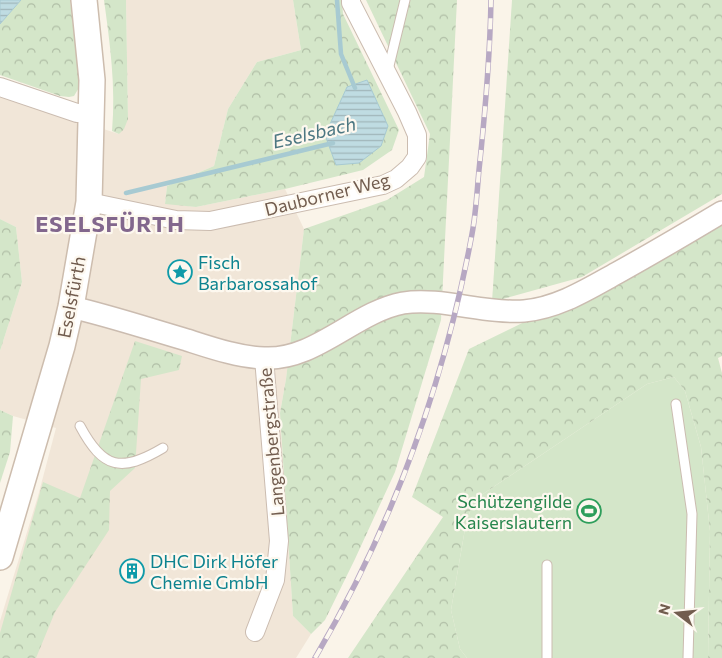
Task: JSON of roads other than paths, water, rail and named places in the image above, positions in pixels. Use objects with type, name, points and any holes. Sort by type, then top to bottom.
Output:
[{"type":"main road","name":"Eselsfürth","points":[[0,557],[55,370],[71,307],[89,202],[92,80],[84,0]]},
{"type":"street","name":"Dauborner Weg","points":[[89,202],[176,220],[210,221],[383,185],[396,179],[417,157],[417,136],[407,112],[351,4],[351,0]]},
{"type":"street","points":[[0,87],[77,113],[92,113]]},
{"type":"street","points":[[264,358],[294,354],[383,309],[403,304],[422,302],[523,311],[540,308],[578,294],[722,212]]},
{"type":"street","name":"Langenbergstraße","points":[[71,307],[210,347],[264,358],[279,541],[275,580],[255,632]]},
{"type":"lane","points":[[387,73],[405,0]]},
{"type":"lane","points":[[676,404],[692,514],[688,658]]},
{"type":"lane","points":[[80,426],[88,441],[100,456],[114,462],[128,463],[145,458],[163,448]]},
{"type":"lane","points":[[547,565],[547,658]]},
{"type":"water","points":[[0,0],[21,0],[0,24]]},
{"type":"water","points":[[367,80],[388,126],[381,146],[359,163],[336,165],[325,135],[347,87]]},
{"type":"waterway","name":"Eselsbach","points":[[337,0],[341,54],[355,88]]},
{"type":"waterway","name":"Eselsbach","points":[[126,193],[333,143]]},
{"type":"railway","points":[[315,658],[343,608],[392,505],[431,399],[447,345],[475,218],[487,85],[491,0]]},
{"type":"place","name":"Fisch Barbarossahof","points":[[180,272]]},
{"type":"place","name":"Schützengilde Kaiserslautern","points":[[589,511]]},
{"type":"place","name":"DHC Dirk Höfer Chemie GmbH","points":[[132,571]]},
{"type":"district","name":"ESELSFÜRTH","points":[[110,223]]}]
